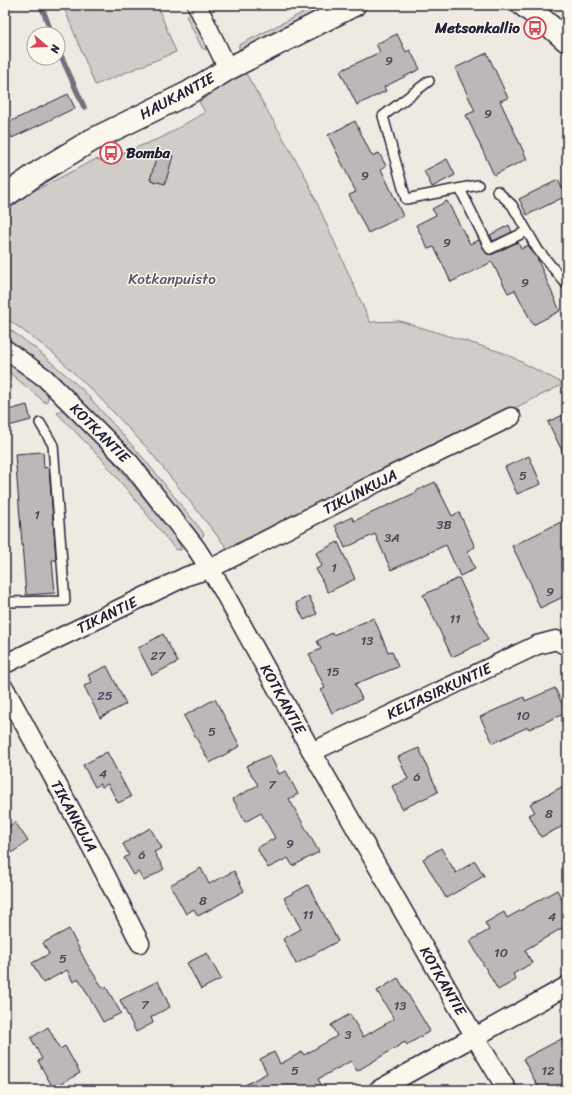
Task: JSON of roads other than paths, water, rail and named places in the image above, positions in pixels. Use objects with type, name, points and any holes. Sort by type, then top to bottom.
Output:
[{"type":"street","points":[[197,5],[228,69]]},
{"type":"street","name":"HAUKANTIE","points":[[5,196],[38,172],[92,140],[188,93],[228,69],[354,5]]},
{"type":"street","points":[[523,5],[567,41]]},
{"type":"street","name":"KOTKANTIE","points":[[5,350],[46,378],[130,463],[196,548],[225,594],[312,752],[475,1037],[507,1090]]},
{"type":"street","name":"TIKLINKUJA","points":[[210,569],[368,487],[511,417]]},
{"type":"street","name":"TIKANTIE","points":[[5,664],[187,576],[210,569]]},
{"type":"street","name":"KELTASIRKUNTIE","points":[[312,752],[537,645],[556,640],[567,646]]},
{"type":"street","name":"TIKANKUJA","points":[[5,689],[93,850],[140,943]]},
{"type":"street","points":[[378,1090],[567,986]]},
{"type":"lane","points":[[429,81],[383,116],[406,199],[478,185]]},
{"type":"lane","points":[[460,189],[490,250],[527,231]]},
{"type":"lane","points":[[497,191],[512,205],[538,250],[567,285]]},
{"type":"lane","points":[[5,602],[65,601],[53,445],[40,423]]},
{"type":"waterway","points":[[41,5],[49,26]]},
{"type":"waterway","points":[[66,66],[84,107]]},
{"type":"place","name":"Metsonkallio","points":[[535,28]]},
{"type":"place","name":"Bomba","points":[[111,153]]},
{"type":"park label","name":"Kotkanpuisto","points":[[172,279]]}]
